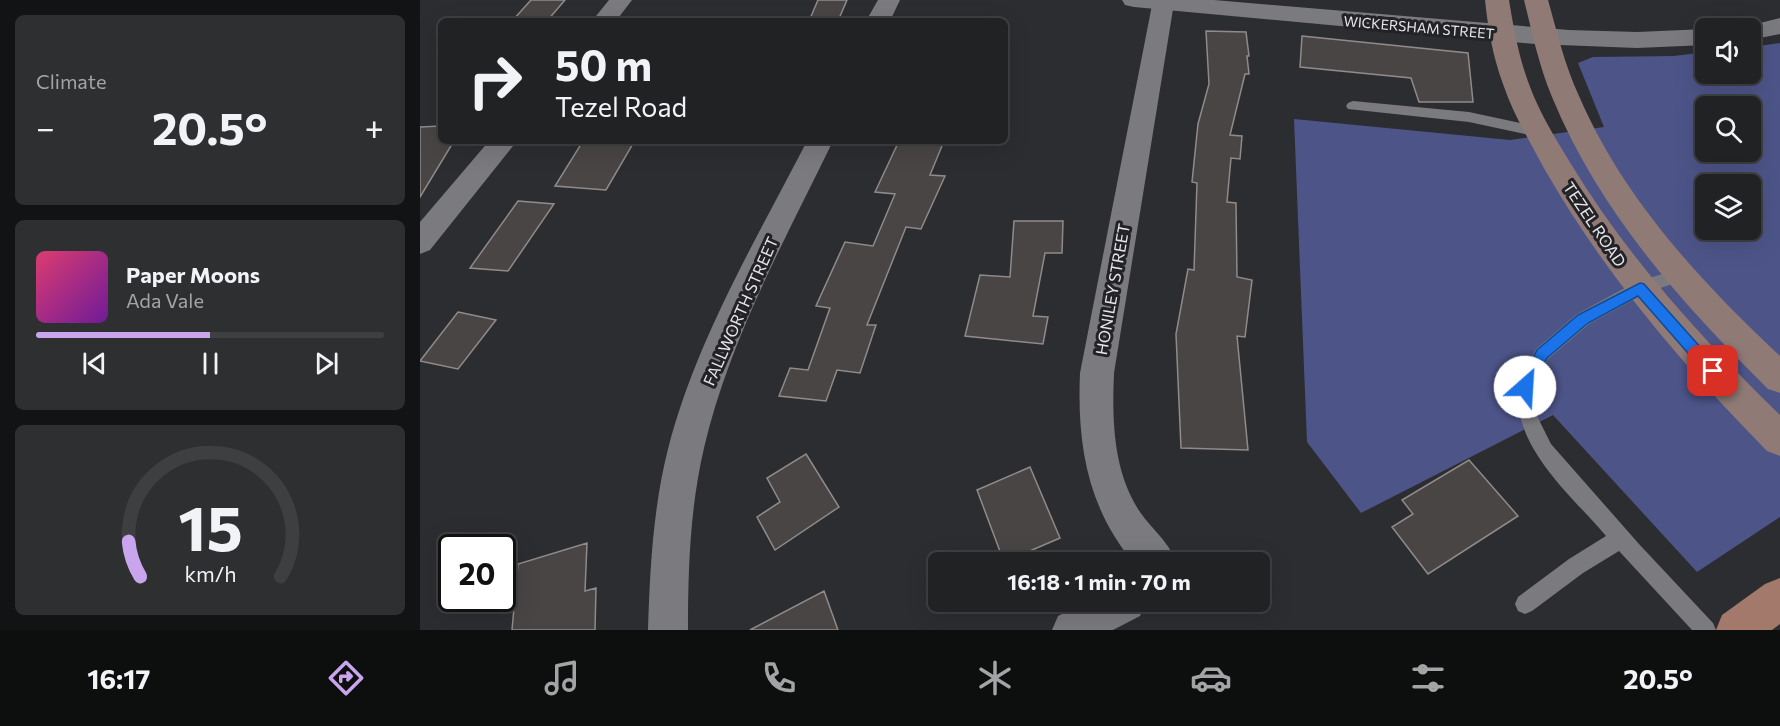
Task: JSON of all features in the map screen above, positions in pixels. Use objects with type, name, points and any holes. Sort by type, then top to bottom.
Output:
[{"type":"main road","name":"TEZEL ROAD","points":[[1497,0],[1502,34],[1519,92],[1539,132],[1588,217],[1640,288],[1728,388],[1780,439]]},
{"type":"main road","points":[[1536,0],[1545,37],[1565,96],[1590,147],[1618,195],[1708,306],[1780,378]]},
{"type":"main road","points":[[1737,630],[1780,599]]},
{"type":"street","points":[[606,18],[621,0]]},
{"type":"street","points":[[880,18],[889,0]]},
{"type":"street","name":"WICKERSHAM STREET","points":[[1148,1],[1545,37],[1649,40],[1695,38]]},
{"type":"street","name":"HONILEY STREET","points":[[1148,1],[1097,373],[1095,414],[1103,468],[1112,495],[1125,521],[1148,552]]},
{"type":"street","points":[[1761,30],[1780,26]]},
{"type":"street","points":[[420,242],[502,144]]},
{"type":"street","name":"FALLWORTH STREET","points":[[668,630],[669,567],[677,492],[692,425],[723,342],[819,144]]},
{"type":"street","points":[[1072,630],[1107,612]]},
{"type":"lane","points":[[1353,106],[1469,117],[1539,132]]},
{"type":"lane","points":[[1681,274],[1640,288],[1583,319],[1542,354],[1525,387],[1529,419],[1544,450],[1706,630]]},
{"type":"lane","points":[[1525,604],[1576,566],[1621,538]]},
{"type":"shaded area","points":[[1780,43],[1780,517],[1697,572],[1553,415],[1361,513],[1307,442],[1294,119],[1510,140],[1604,127],[1578,63],[1593,57],[1674,56],[1695,53],[1695,84],[1761,84],[1761,46]]},
{"type":"building","points":[[531,0],[565,0],[550,18],[515,18]]},
{"type":"building","points":[[818,0],[847,0],[839,18],[810,18]]},
{"type":"building","points":[[1206,31],[1246,32],[1249,56],[1247,56],[1249,74],[1245,74],[1230,135],[1242,136],[1240,159],[1231,158],[1227,202],[1236,203],[1237,277],[1252,280],[1245,337],[1237,336],[1248,450],[1181,448],[1176,334],[1188,269],[1194,270],[1197,183],[1192,182],[1198,124],[1209,84]]},
{"type":"building","points":[[1302,36],[1468,53],[1473,102],[1419,102],[1411,78],[1300,67]]},
{"type":"building","points":[[438,126],[438,144],[452,144],[420,197],[420,127]]},
{"type":"building","points":[[581,144],[633,144],[606,190],[555,186]]},
{"type":"building","points":[[898,144],[943,144],[930,175],[945,176],[921,229],[906,227],[867,325],[876,325],[860,373],[837,370],[826,401],[779,396],[790,368],[808,370],[830,308],[816,306],[845,242],[873,246],[895,194],[875,192]]},
{"type":"building","points":[[518,201],[554,204],[508,271],[470,268]]},
{"type":"building","points":[[1014,221],[1063,221],[1062,253],[1045,253],[1033,316],[1048,317],[1043,344],[965,336],[980,275],[1010,277]]},
{"type":"building","points":[[458,312],[496,320],[458,369],[420,361]]},
{"type":"building","points":[[806,454],[839,507],[775,550],[757,517],[780,502],[767,478]]},
{"type":"building","points":[[1469,460],[1518,516],[1428,574],[1392,527],[1413,514],[1402,500]]},
{"type":"building","points":[[1030,467],[1060,538],[1027,552],[1000,552],[977,490]]},
{"type":"building","points":[[587,543],[585,591],[596,588],[595,630],[512,630],[514,612],[516,612],[518,564]]},
{"type":"building","points":[[824,591],[838,630],[750,630]]},
{"type":"route","points":[[1525,387],[1542,354],[1583,319],[1640,288],[1713,371]]}]
